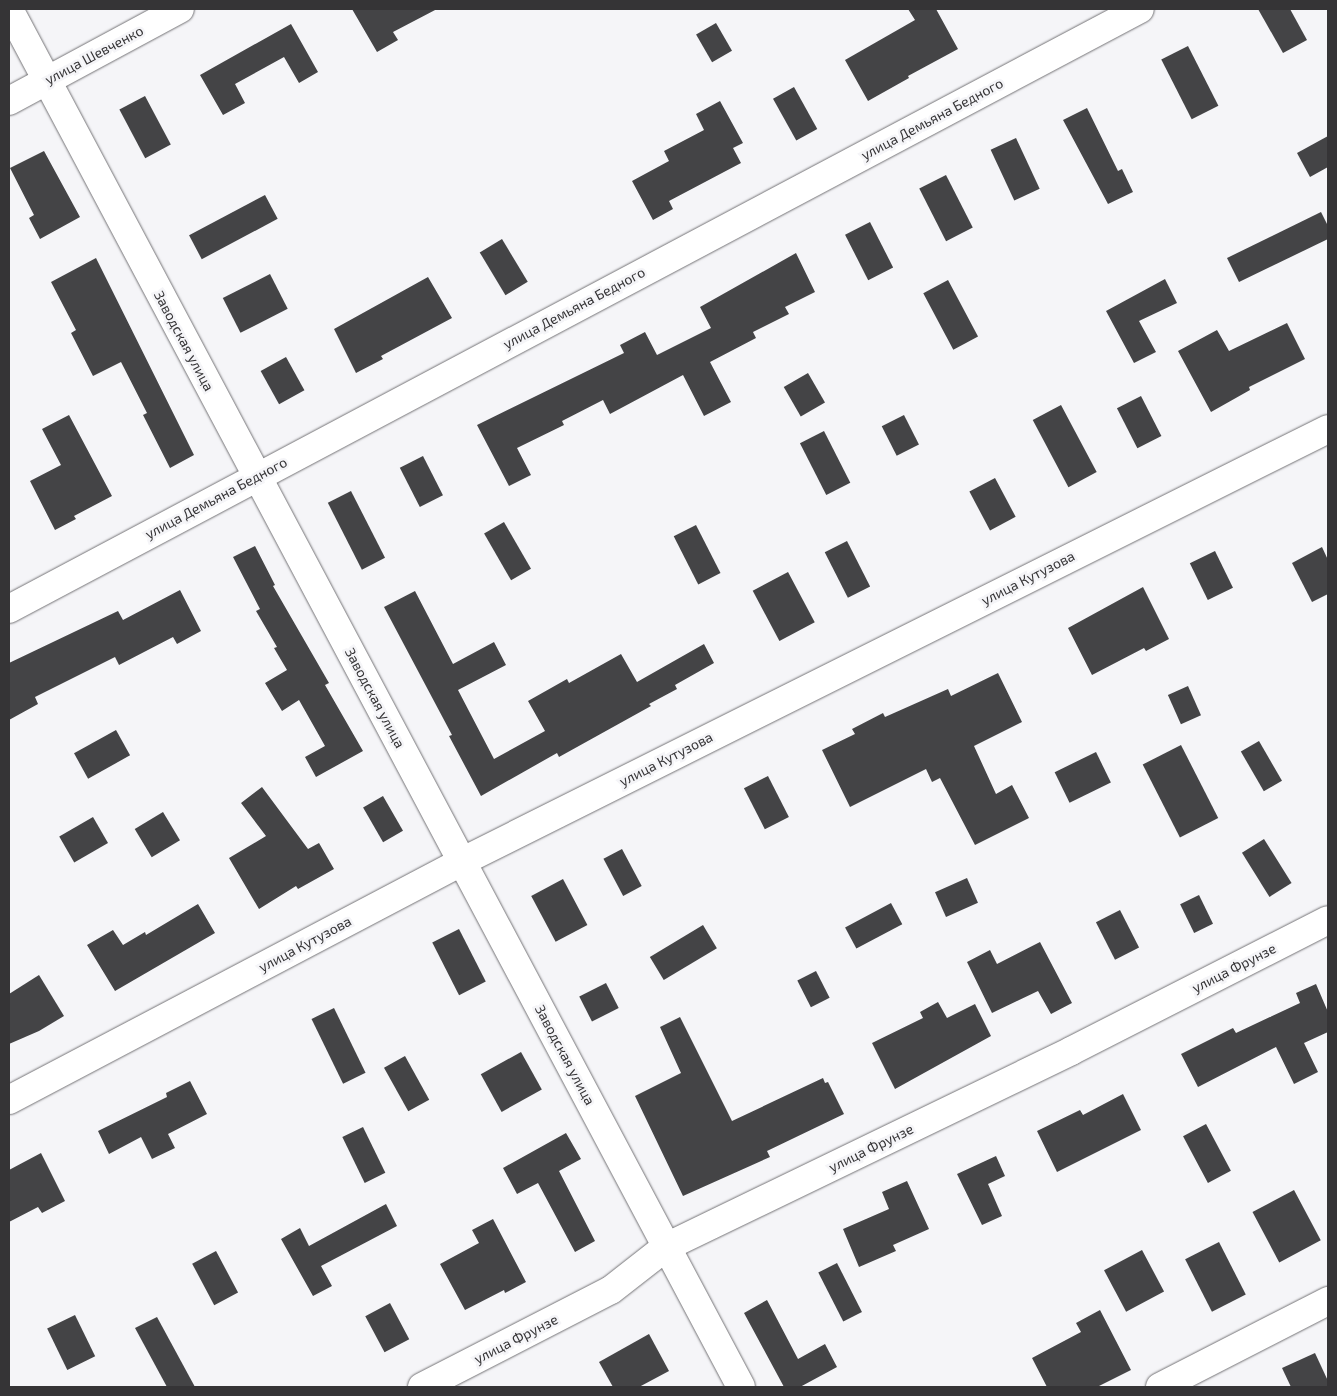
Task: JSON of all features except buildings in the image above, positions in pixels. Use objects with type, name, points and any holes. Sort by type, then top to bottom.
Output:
[{"type":"street","name":"Заводская улица","points":[[9,9],[741,1387]]},
{"type":"street","name":"улица Шевченко","points":[[9,101],[180,9]]},
{"type":"street","name":"улица Демьяна Бедного","points":[[9,608],[1140,9]]},
{"type":"street","name":"улица Кутузова","points":[[9,1100],[463,861],[1328,429]]},
{"type":"street","name":"улица Фрунзе","points":[[422,1387],[611,1290],[666,1247],[1071,1051],[1328,920]]},
{"type":"street","points":[[1160,1387],[1328,1301]]}]
